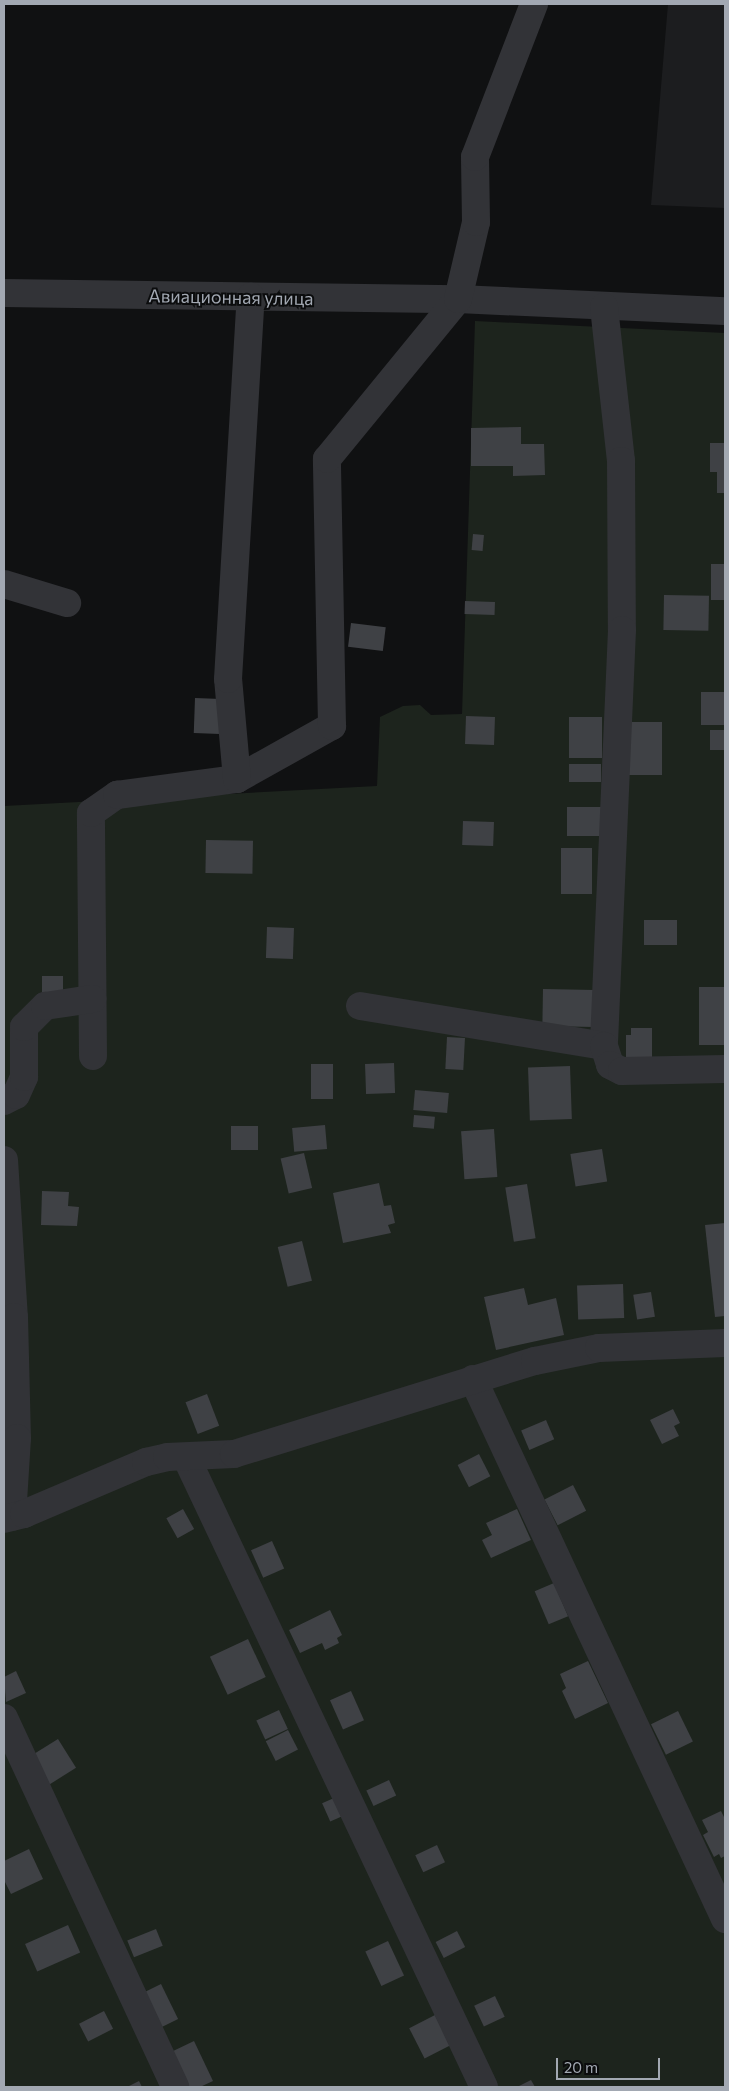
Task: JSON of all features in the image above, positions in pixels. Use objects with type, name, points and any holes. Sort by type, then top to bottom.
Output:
[{"type":"street","points":[[93,1056],[91,813],[117,795],[237,779],[332,726],[327,459],[458,299],[476,222],[475,157],[534,4]]},
{"type":"street","name":"Авиационная улица","points":[[4,293],[458,299],[725,311]]},
{"type":"street","points":[[237,779],[228,679],[252,297]]},
{"type":"street","points":[[604,307],[621,461],[622,630],[604,1046],[610,1065],[622,1071],[725,1069]]},
{"type":"street","points":[[4,584],[67,604]]},
{"type":"street","points":[[4,1101],[16,1095],[24,1077],[24,1027],[45,1006],[92,999]]},
{"type":"street","points":[[360,1006],[604,1046]]},
{"type":"street","points":[[4,1160],[14,1317],[17,1438],[8,1518],[146,1462],[186,1456],[234,1454],[535,1361],[599,1348],[725,1343]]},
{"type":"street","points":[[473,1379],[725,1919]]},
{"type":"street","points":[[186,1456],[269,1637],[484,2087]]},
{"type":"street","points":[[4,1718],[175,2087]]},
{"type":"shaded area","points":[[668,4],[725,4],[725,208],[651,205]]},
{"type":"shaded area","points":[[475,321],[725,333],[725,2087],[4,2087],[4,806],[377,786],[380,717],[403,706],[420,705],[431,715],[462,714]]},
{"type":"building","points":[[521,427],[521,444],[544,444],[545,475],[513,476],[513,466],[471,466],[471,428]]},
{"type":"building","points":[[710,443],[725,443],[725,493],[717,493],[717,472],[710,472]]},
{"type":"building","points":[[473,534],[484,535],[483,551],[472,550]]},
{"type":"building","points":[[711,564],[725,564],[725,600],[711,600]]},
{"type":"building","points":[[664,595],[709,596],[708,631],[663,630]]},
{"type":"building","points":[[465,601],[495,602],[495,615],[465,614]]},
{"type":"building","points":[[351,623],[386,627],[383,651],[348,647]]},
{"type":"building","points":[[701,692],[725,692],[725,725],[701,725]]},
{"type":"building","points":[[195,698],[221,699],[220,734],[194,733]]},
{"type":"building","points":[[466,716],[495,717],[494,745],[465,744]]},
{"type":"building","points":[[569,717],[602,717],[602,758],[569,758]]},
{"type":"building","points":[[629,722],[662,722],[662,775],[629,775]]},
{"type":"building","points":[[710,730],[725,730],[725,750],[710,750]]},
{"type":"building","points":[[569,764],[601,764],[601,782],[569,782]]},
{"type":"building","points":[[567,807],[604,807],[604,836],[567,836]]},
{"type":"building","points":[[463,821],[494,822],[493,846],[462,845]]},
{"type":"building","points":[[206,840],[253,841],[252,874],[205,873]]},
{"type":"building","points":[[561,848],[592,848],[592,894],[561,894]]},
{"type":"building","points":[[644,920],[677,920],[677,945],[644,945]]},
{"type":"building","points":[[267,927],[294,928],[293,959],[266,958]]},
{"type":"building","points":[[42,976],[63,976],[63,994],[42,994]]},
{"type":"building","points":[[699,987],[725,987],[725,1045],[699,1045]]},
{"type":"building","points":[[543,989],[595,990],[594,1027],[542,1026]]},
{"type":"building","points":[[631,1028],[652,1028],[652,1058],[626,1058],[626,1035],[631,1035]]},
{"type":"building","points":[[447,1037],[465,1038],[463,1070],[445,1069]]},
{"type":"building","points":[[394,1063],[395,1093],[366,1094],[365,1064]]},
{"type":"building","points":[[311,1064],[333,1064],[333,1099],[311,1099]]},
{"type":"building","points":[[570,1066],[572,1119],[530,1120],[528,1067]]},
{"type":"building","points":[[415,1090],[449,1093],[447,1113],[413,1110]]},
{"type":"building","points":[[414,1115],[435,1117],[434,1129],[413,1127]]},
{"type":"building","points":[[325,1125],[327,1149],[294,1152],[292,1128]]},
{"type":"building","points":[[231,1126],[258,1126],[258,1150],[231,1150]]},
{"type":"building","points":[[494,1129],[497,1177],[464,1179],[461,1131]]},
{"type":"building","points":[[602,1149],[607,1182],[576,1187],[570,1154]]},
{"type":"building","points":[[304,1153],[312,1188],[289,1193],[281,1158]]},
{"type":"building","points":[[379,1183],[384,1206],[391,1205],[395,1223],[388,1225],[391,1233],[343,1243],[333,1193]]},
{"type":"building","points":[[527,1184],[536,1238],[514,1242],[505,1187]]},
{"type":"building","points":[[42,1191],[69,1192],[68,1206],[79,1207],[77,1226],[41,1225]]},
{"type":"building","points":[[725,1223],[725,1316],[715,1317],[705,1225]]},
{"type":"building","points":[[302,1241],[312,1281],[288,1287],[278,1247]]},
{"type":"building","points":[[623,1284],[624,1318],[578,1320],[577,1286]]},
{"type":"building","points":[[524,1288],[528,1305],[556,1298],[564,1335],[496,1350],[484,1297]]},
{"type":"building","points":[[651,1292],[655,1317],[637,1320],[633,1295]]},
{"type":"building","points":[[207,1394],[219,1426],[198,1434],[186,1402]]},
{"type":"building","points":[[673,1409],[680,1423],[674,1426],[679,1436],[662,1444],[650,1420]]},
{"type":"building","points":[[546,1420],[554,1439],[529,1450],[521,1431]]},
{"type":"building","points":[[479,1454],[490,1476],[469,1487],[458,1465]]},
{"type":"building","points":[[573,1485],[586,1511],[558,1525],[544,1500]]},
{"type":"building","points":[[183,1509],[194,1529],[178,1538],[166,1518]]},
{"type":"building","points":[[517,1509],[531,1540],[491,1558],[482,1540],[492,1535],[486,1523]]},
{"type":"building","points":[[272,1541],[284,1568],[263,1578],[251,1550]]},
{"type":"building","points":[[554,1583],[568,1616],[549,1624],[535,1591]]},
{"type":"building","points":[[330,1610],[342,1635],[337,1638],[339,1643],[325,1650],[322,1643],[300,1653],[289,1630]]},
{"type":"building","points":[[248,1639],[266,1677],[228,1695],[210,1657]]},
{"type":"building","points":[[588,1661],[608,1703],[575,1719],[562,1691],[566,1688],[560,1674]]},
{"type":"building","points":[[16,1671],[26,1693],[6,1702],[4,1677]]},
{"type":"building","points":[[351,1691],[364,1720],[343,1730],[330,1700]]},
{"type":"building","points":[[279,1710],[288,1729],[265,1740],[256,1721]]},
{"type":"building","points":[[678,1711],[693,1742],[666,1755],[651,1724]]},
{"type":"building","points":[[288,1730],[298,1750],[276,1761],[266,1741]]},
{"type":"building","points":[[58,1739],[76,1768],[45,1787],[27,1758]]},
{"type":"building","points":[[389,1780],[396,1795],[374,1806],[366,1791]]},
{"type":"building","points":[[334,1798],[342,1816],[330,1822],[322,1803]]},
{"type":"building","points":[[721,1811],[725,1819],[725,1856],[721,1858],[719,1854],[714,1857],[703,1835],[708,1832],[702,1820]]},
{"type":"building","points":[[437,1845],[445,1862],[423,1872],[415,1855]]},
{"type":"building","points":[[29,1849],[43,1879],[11,1894],[4,1880],[4,1861]]},
{"type":"building","points":[[68,1925],[80,1952],[37,1972],[25,1944]]},
{"type":"building","points":[[156,1929],[163,1946],[134,1957],[127,1941]]},
{"type":"building","points":[[457,1931],[465,1947],[444,1958],[436,1942]]},
{"type":"building","points":[[388,1941],[404,1975],[381,1986],[365,1952]]},
{"type":"building","points":[[161,1984],[178,2019],[158,2029],[141,1994]]},
{"type":"building","points":[[495,1996],[505,2017],[484,2027],[474,2006]]},
{"type":"building","points":[[104,2011],[113,2029],[88,2042],[79,2024]]},
{"type":"building","points":[[435,2015],[450,2045],[425,2058],[409,2028]]},
{"type":"building","points":[[194,2041],[213,2081],[200,2087],[186,2087],[169,2053]]},
{"type":"building","points":[[531,2080],[535,2087],[517,2087]]},
{"type":"building","points":[[139,2081],[142,2087],[127,2087]]}]
